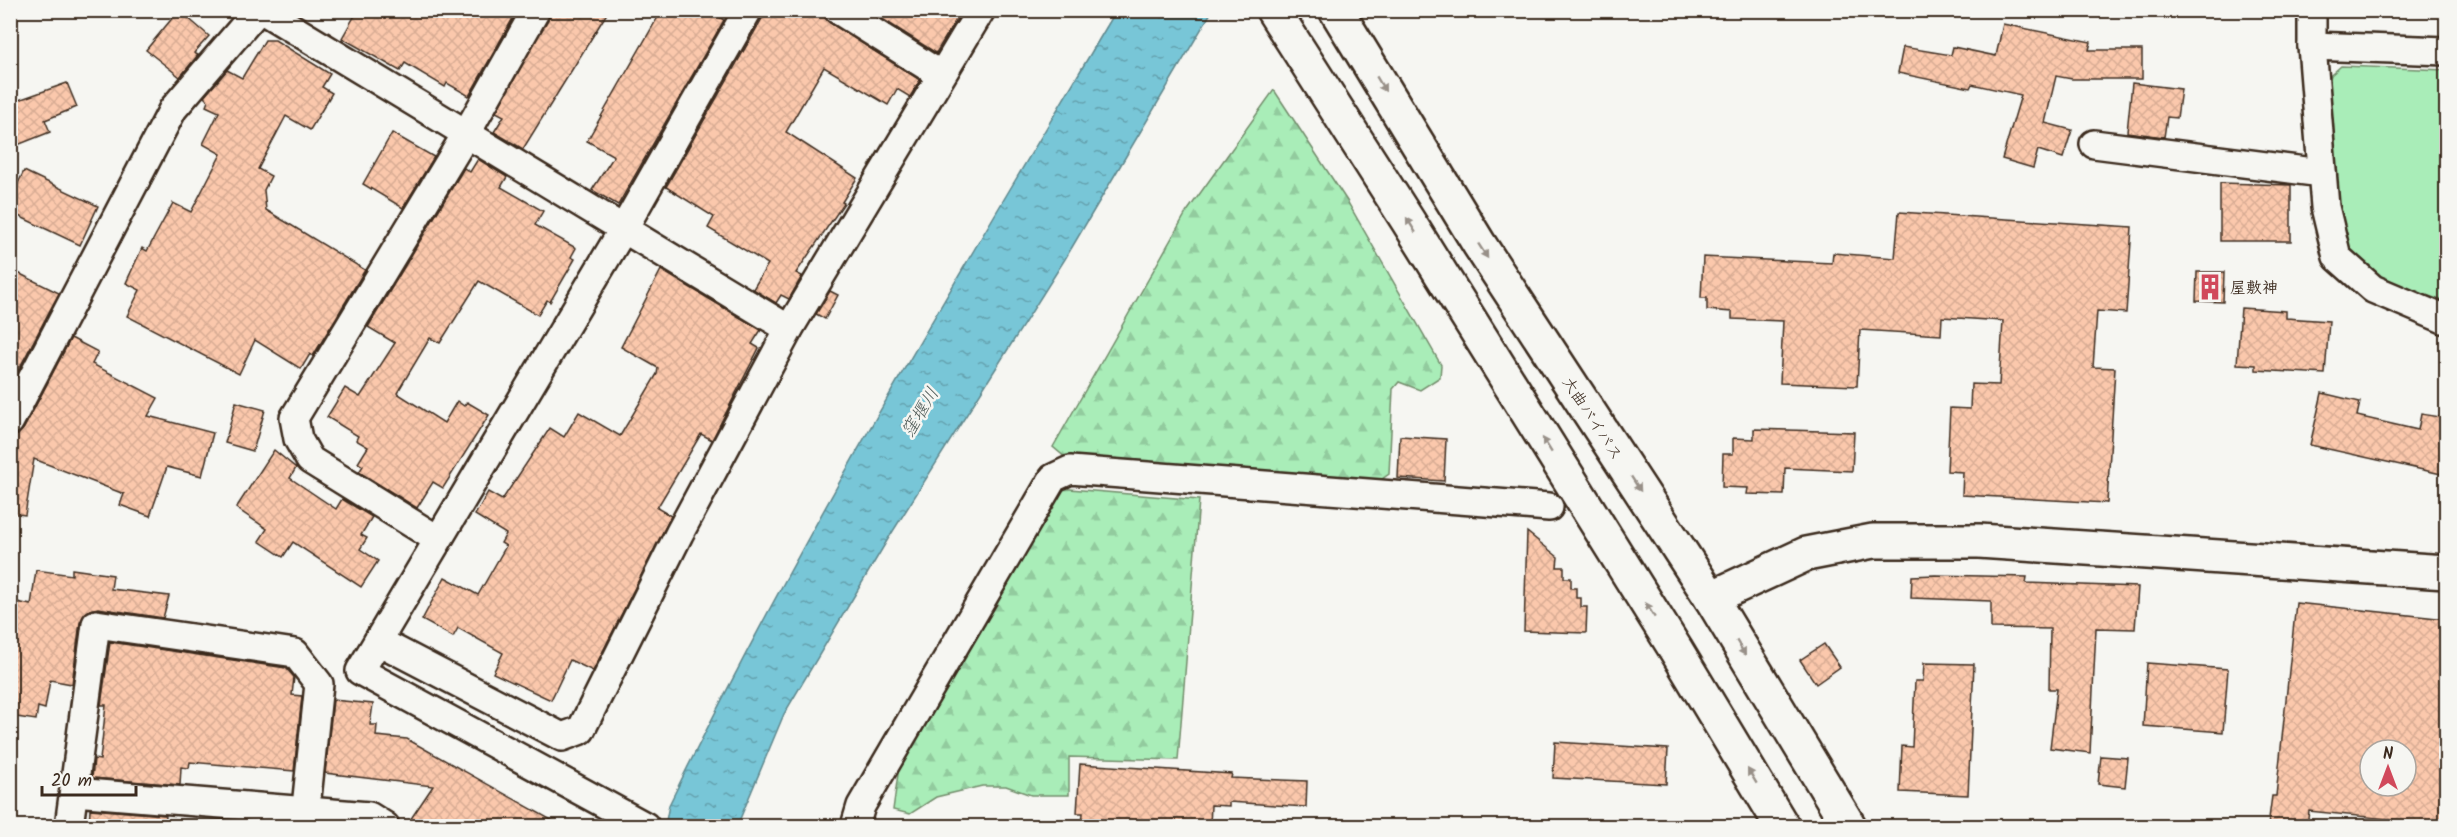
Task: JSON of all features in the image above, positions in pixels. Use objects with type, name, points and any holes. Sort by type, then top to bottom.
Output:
[{"type":"main road","points":[[1273,10],[1408,221],[1676,650],[1782,826]]},
{"type":"main road","name":"大曲バイパス","points":[[1343,22],[1479,244],[1711,598],[1849,826]]},
{"type":"main road","points":[[1711,598],[1806,554],[1873,541],[1979,541],[2446,572]]},
{"type":"street","points":[[10,421],[173,109],[260,10],[465,136],[624,228],[789,329]]},
{"type":"street","points":[[437,539],[310,460],[298,438],[294,418],[465,136],[536,10]]},
{"type":"street","points":[[319,684],[340,680],[360,672],[624,228],[748,10]]},
{"type":"street","points":[[838,10],[941,75]]},
{"type":"street","points":[[378,641],[562,737],[581,730],[679,534],[789,329],[981,10]]},
{"type":"street","points":[[2312,10],[2312,46],[2325,207],[2337,257],[2373,289],[2446,320]]},
{"type":"street","points":[[2312,46],[2446,51]]},
{"type":"street","points":[[2094,144],[2322,173]]},
{"type":"street","points":[[855,826],[861,806],[1053,478],[1070,470],[1549,507]]},
{"type":"street","points":[[69,826],[96,624],[295,652],[319,684],[305,818]]},
{"type":"street","points":[[360,672],[645,826]]},
{"type":"street","points":[[74,792],[305,818],[369,816],[385,826]]},
{"type":"green space","points":[[2341,66],[2446,70],[2446,302],[2403,287],[2375,274],[2351,255],[2342,243],[2327,88],[2331,75]]},
{"type":"green space","points":[[1274,90],[1347,201],[1441,365],[1440,377],[1420,390],[1399,382],[1393,389],[1389,474],[1376,483],[1066,458],[1053,447],[1186,213]]},
{"type":"green space","points":[[1058,488],[1199,500],[1178,760],[1069,757],[1069,795],[1031,795],[1006,786],[982,786],[936,797],[910,814],[893,810],[899,767]]},
{"type":"water","name":"窪堰川","points":[[1116,11],[1212,11],[1065,259],[888,539],[784,714],[737,826],[665,826],[669,805],[773,602],[884,404]]},
{"type":"building","points":[[179,10],[209,36],[194,53],[198,55],[180,77],[146,50]]},
{"type":"building","points":[[358,10],[499,10],[513,18],[469,96],[447,83],[445,87],[405,63],[400,71],[342,38]]},
{"type":"building","points":[[552,10],[609,10],[523,149],[494,132],[504,116],[496,112]]},
{"type":"building","points":[[662,10],[708,10],[724,20],[618,205],[592,190],[614,156],[587,141]]},
{"type":"building","points":[[767,10],[822,10],[830,23],[920,80],[910,97],[897,89],[888,105],[824,67],[786,132],[857,178],[842,202],[844,203],[796,273],[802,276],[789,299],[781,295],[776,303],[753,289],[768,264],[708,228],[714,217],[666,187]]},
{"type":"building","points":[[874,10],[962,10],[936,53],[873,13]]},
{"type":"building","points":[[2003,24],[2091,42],[2089,50],[2142,50],[2142,79],[2072,79],[2056,76],[2045,123],[2072,130],[2063,158],[2038,150],[2033,168],[2002,159],[2021,95],[1972,84],[1970,88],[1898,73],[1903,47],[1951,55],[1953,47],[1996,56]]},
{"type":"building","points":[[265,40],[275,40],[330,74],[322,87],[332,93],[310,130],[286,116],[258,169],[271,176],[264,190],[266,210],[365,270],[313,356],[310,354],[301,369],[255,340],[239,374],[127,316],[140,290],[126,283],[142,248],[147,251],[173,203],[191,212],[221,154],[203,144],[219,112],[206,106],[208,101],[204,97],[227,70],[242,78]]},
{"type":"building","points":[[67,83],[77,107],[45,120],[50,132],[10,148],[10,103]]},
{"type":"building","points":[[2132,83],[2181,89],[2177,118],[2167,117],[2164,137],[2127,132]]},
{"type":"building","points":[[392,133],[434,157],[403,208],[363,184]]},
{"type":"building","points":[[478,159],[507,177],[501,187],[543,211],[535,225],[576,248],[571,257],[575,259],[550,302],[547,300],[538,315],[479,281],[440,343],[430,338],[397,393],[444,423],[457,401],[464,406],[467,402],[489,415],[443,488],[433,482],[417,508],[359,472],[363,466],[358,463],[368,447],[356,440],[358,436],[327,417],[345,388],[360,397],[395,343],[368,327],[464,168],[470,172]]},
{"type":"building","points":[[24,171],[98,206],[80,245],[10,212],[10,200]]},
{"type":"building","points":[[2220,183],[2291,185],[2291,241],[2220,241]]},
{"type":"building","points":[[1899,212],[2132,227],[2126,313],[2097,311],[2093,367],[2115,368],[2107,503],[1962,495],[1963,472],[1947,471],[1950,408],[1970,409],[1971,384],[1999,385],[2003,321],[1942,317],[1941,335],[1860,330],[1857,386],[1780,383],[1783,321],[1732,319],[1732,312],[1707,310],[1707,298],[1701,298],[1703,257],[1832,263],[1833,253],[1895,258]]},
{"type":"building","points":[[10,269],[59,293],[10,386]]},
{"type":"building","points":[[661,270],[761,330],[752,344],[759,348],[712,440],[701,434],[657,508],[671,516],[593,671],[570,660],[551,700],[493,673],[503,653],[458,628],[453,637],[422,620],[445,577],[478,595],[506,546],[501,543],[506,534],[475,515],[488,492],[502,500],[550,428],[564,437],[579,412],[620,436],[657,374],[658,368],[621,347]]},
{"type":"building","name":"屋敷神","points":[[2197,272],[2224,272],[2223,302],[2196,301]]},
{"type":"building","points":[[830,291],[838,295],[825,319],[816,314]]},
{"type":"building","points":[[2241,308],[2286,311],[2286,318],[2329,321],[2325,374],[2256,370],[2256,365],[2237,364]]},
{"type":"building","points":[[71,338],[98,352],[92,364],[158,398],[148,416],[213,433],[202,476],[167,467],[150,516],[120,505],[124,494],[34,459],[25,515],[10,513],[10,437],[18,435],[24,428]]},
{"type":"building","points":[[2322,393],[2360,402],[2357,416],[2418,430],[2421,414],[2446,418],[2446,475],[2310,445]]},
{"type":"building","points":[[236,402],[265,410],[253,451],[225,443]]},
{"type":"building","points":[[1754,429],[1854,432],[1852,471],[1785,468],[1784,495],[1747,494],[1748,488],[1722,487],[1723,454],[1733,454],[1733,438],[1754,439]]},
{"type":"building","points":[[1400,436],[1446,439],[1444,481],[1398,478]]},
{"type":"building","points":[[274,450],[296,468],[290,478],[336,509],[342,499],[372,517],[361,535],[367,538],[360,549],[378,561],[361,587],[293,542],[283,557],[259,541],[267,529],[236,508]]},
{"type":"building","points":[[1527,532],[1558,557],[1557,567],[1564,567],[1564,578],[1571,578],[1571,588],[1576,588],[1576,598],[1581,598],[1581,607],[1587,607],[1586,633],[1524,631]]},
{"type":"building","points":[[72,569],[113,575],[111,589],[169,596],[163,618],[98,608],[90,610],[80,622],[72,684],[50,680],[45,709],[38,707],[36,720],[10,716],[10,639],[17,602],[31,605],[36,570],[72,575]]},
{"type":"building","points":[[1912,576],[2027,577],[2026,583],[2138,587],[2135,629],[2096,628],[2090,753],[2050,748],[2057,689],[2049,689],[2050,629],[1991,628],[1991,601],[1911,598]]},
{"type":"building","points":[[2296,603],[2446,619],[2446,825],[2309,811],[2307,826],[2268,826],[2272,796],[2276,796]]},
{"type":"building","points":[[110,642],[286,668],[294,677],[292,695],[302,696],[294,771],[190,762],[189,768],[181,767],[180,785],[92,778],[94,759],[100,760],[106,705],[101,705]]},
{"type":"building","points":[[1824,644],[1840,667],[1816,684],[1800,660]]},
{"type":"building","points":[[1924,663],[1974,664],[1968,795],[1900,792],[1902,746],[1912,747],[1915,681],[1923,681]]},
{"type":"building","points":[[2147,663],[2228,669],[2223,732],[2143,726]]},
{"type":"building","points":[[333,700],[373,704],[370,725],[377,725],[376,736],[407,739],[562,826],[406,826],[433,786],[325,773]]},
{"type":"building","points":[[1555,742],[1668,749],[1666,784],[1553,778]]},
{"type":"building","points":[[2101,756],[2128,758],[2125,787],[2098,784]]},
{"type":"building","points":[[1080,764],[1232,774],[1231,778],[1307,781],[1306,807],[1229,802],[1229,806],[1211,805],[1210,826],[1082,826],[1083,813],[1077,813]]},
{"type":"building","points":[[90,809],[166,815],[165,826],[89,826]]},
{"type":"place","name":"屋敷神","points":[[2210,287]]}]
